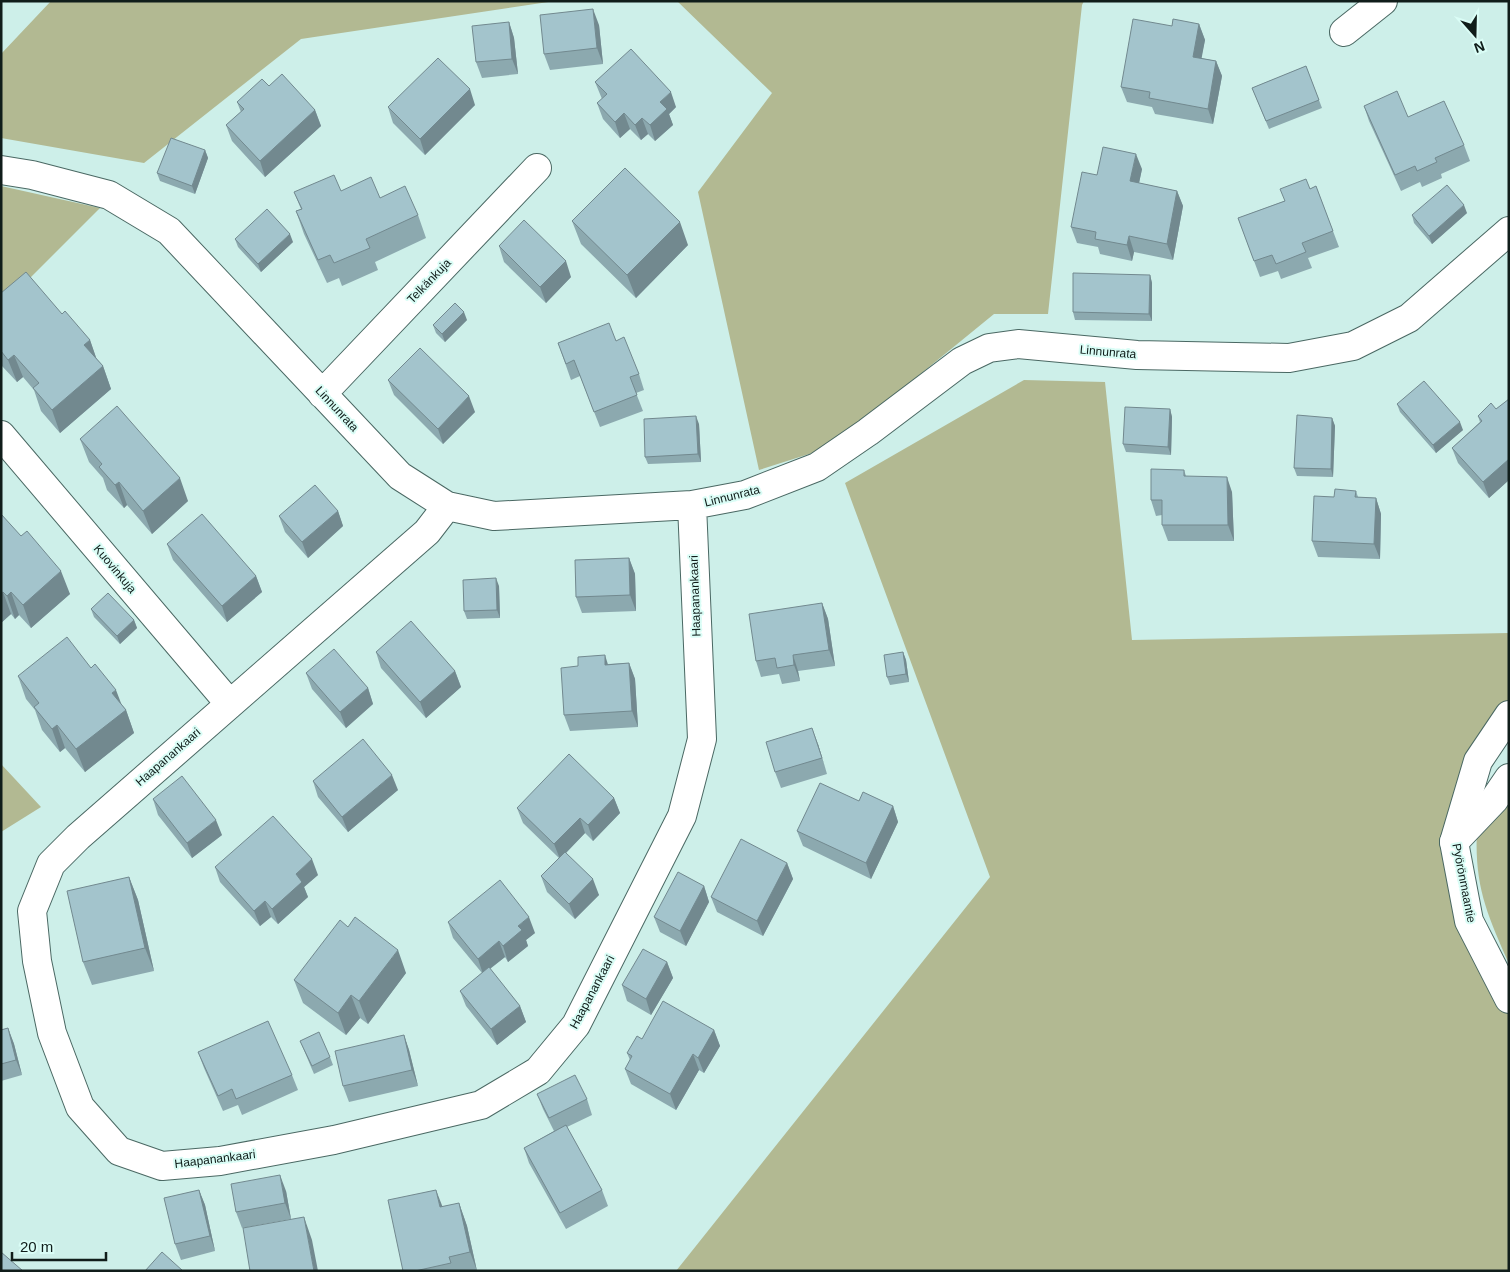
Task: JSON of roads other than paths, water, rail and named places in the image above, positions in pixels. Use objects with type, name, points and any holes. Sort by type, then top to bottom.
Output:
[{"type":"street","points":[[1344,32],[1384,1]]},
{"type":"street","name":"Telkänkuja","points":[[322,394],[537,168]]},
{"type":"street","name":"Linnunrata","points":[[1,170],[32,175],[109,195],[169,230],[400,476],[447,506],[494,516],[692,505],[745,494],[818,467],[962,361],[988,348],[1018,344],[1137,354],[1289,358],[1353,346],[1409,318],[1509,232]]},
{"type":"street","name":"Kuovinkuja","points":[[1,435],[229,703]]},
{"type":"street","name":"Haapanankaari","points":[[447,506],[427,532],[229,703],[78,837],[52,864],[32,911],[37,962],[52,1033],[80,1107],[120,1151],[162,1166],[220,1161],[334,1140],[481,1105],[538,1071],[576,1025],[682,816],[702,739],[692,505]]},
{"type":"street","name":"Pyörönmaantie","points":[[1509,715],[1478,760],[1454,842],[1469,921],[1509,999]]},
{"type":"street","points":[[1454,842],[1494,800],[1509,778]]}]
